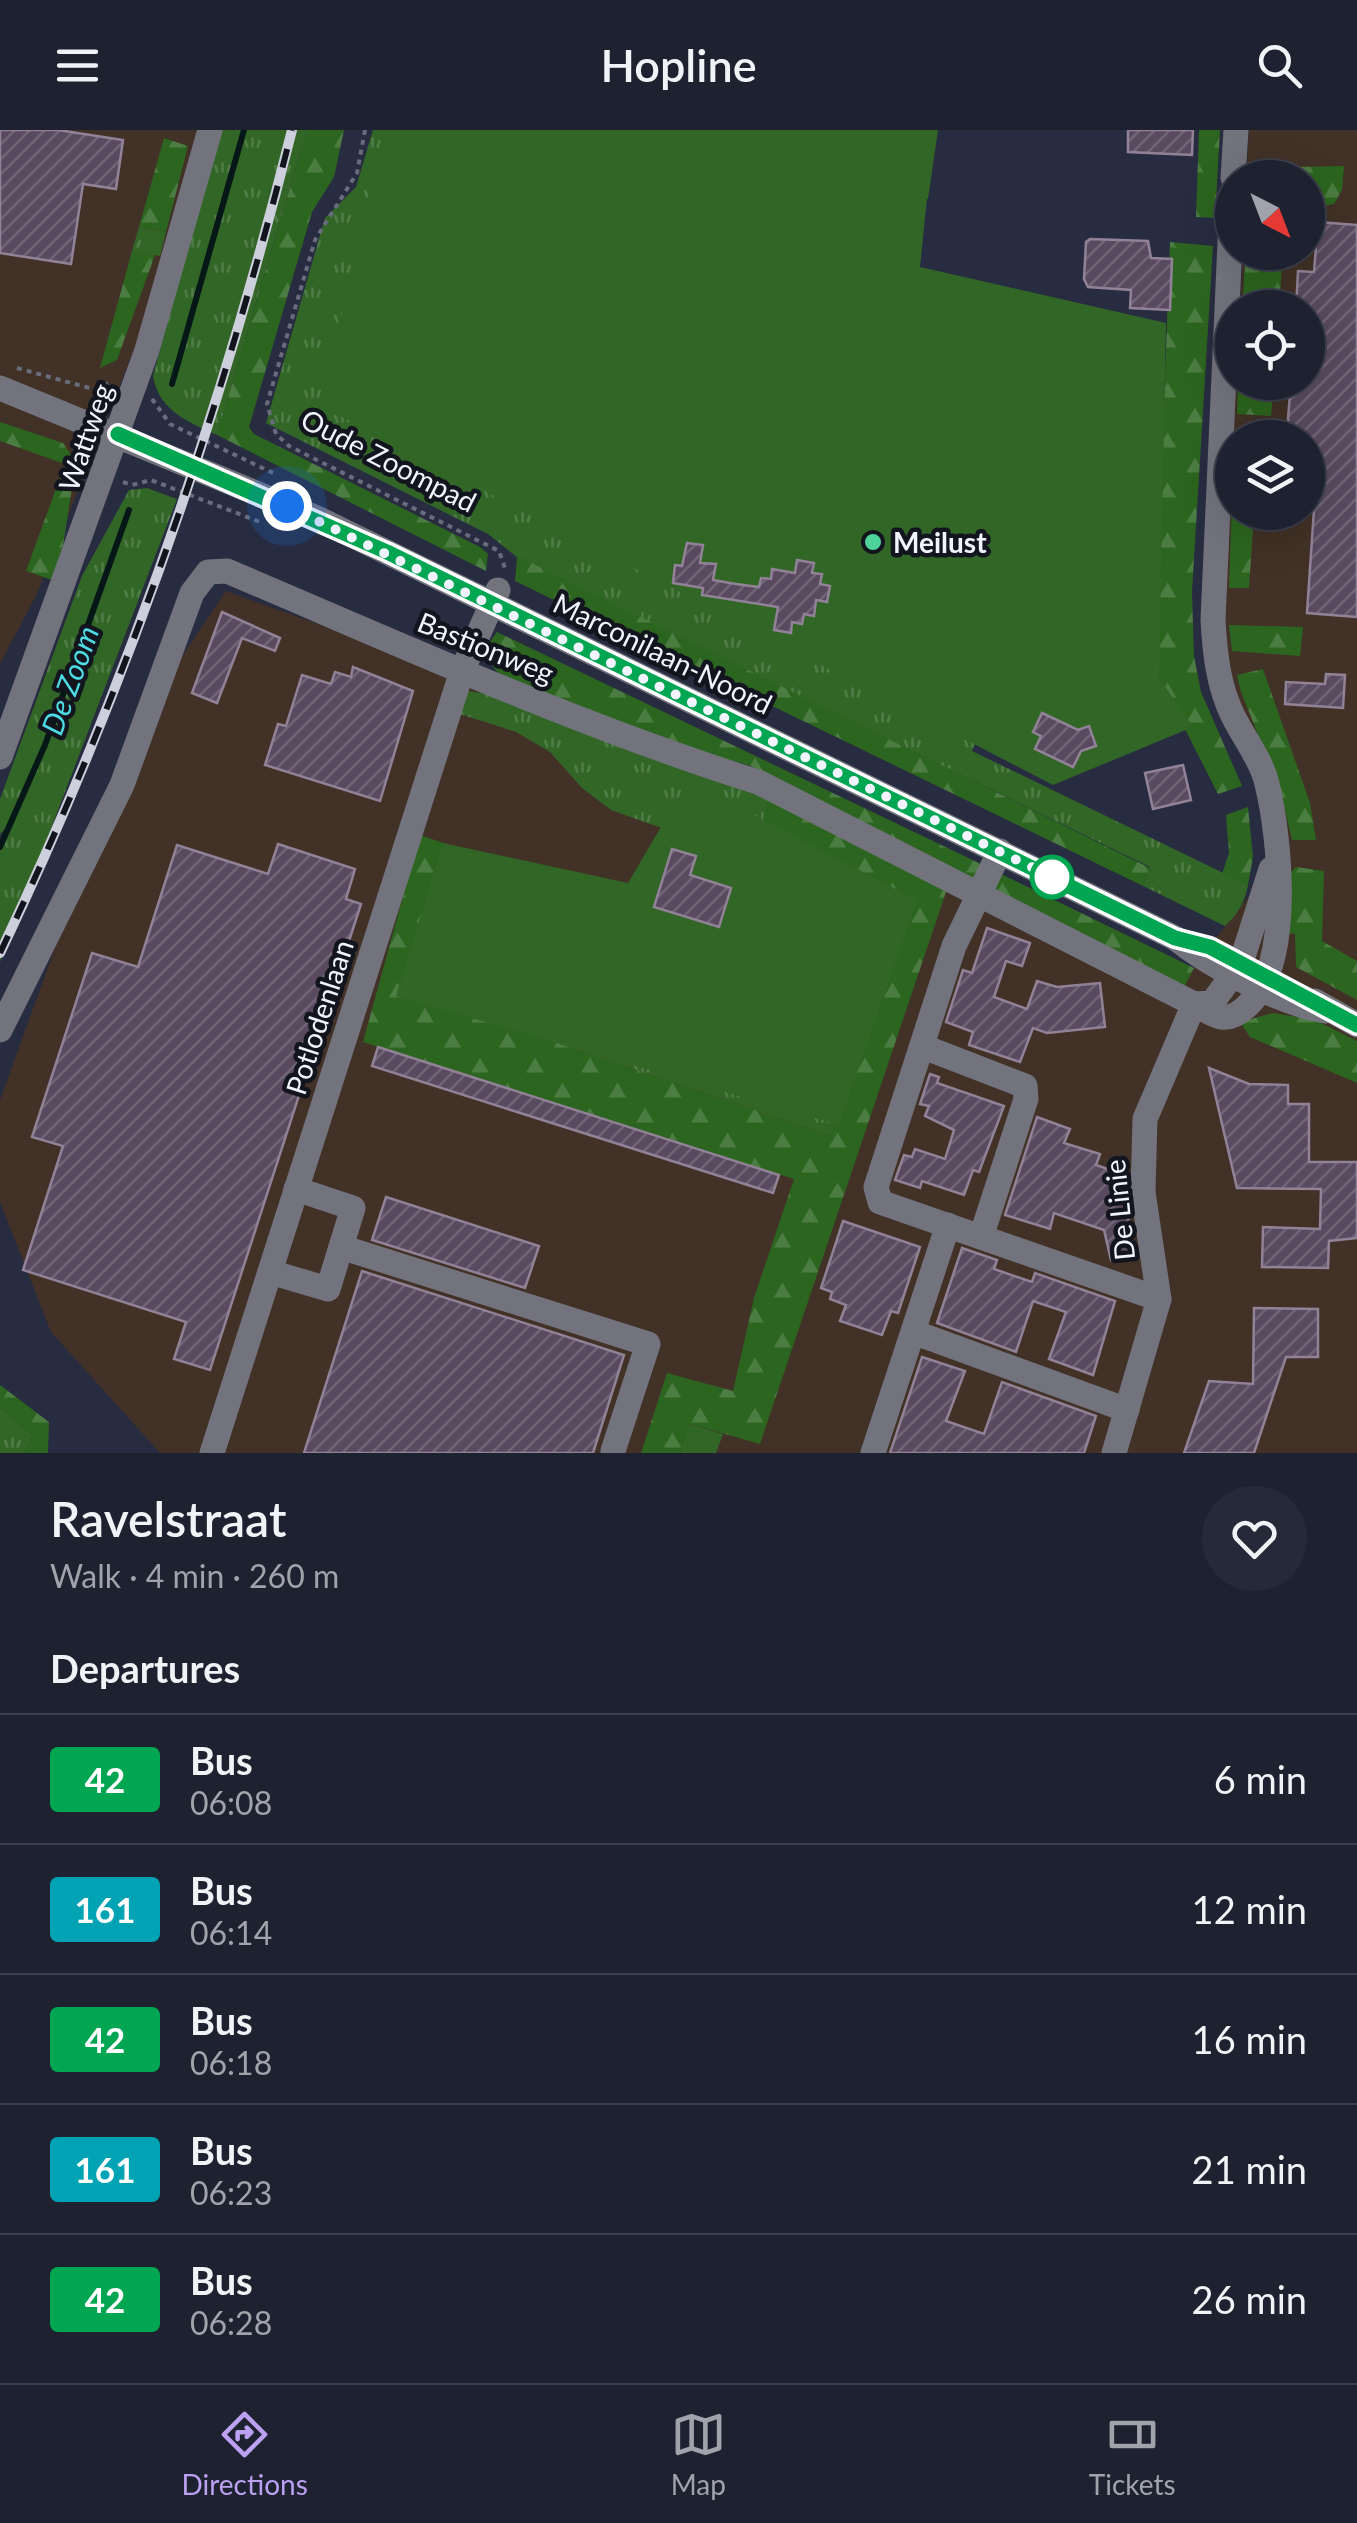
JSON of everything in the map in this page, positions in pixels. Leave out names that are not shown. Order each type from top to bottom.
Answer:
[{"type":"street","points":[[202,130],[209,131]]},
{"type":"street","points":[[1235,160],[1236,130]]},
{"type":"street","name":"Wattweg","points":[[0,757],[134,390],[209,131]]},
{"type":"street","points":[[1229,270],[1212,620],[1216,669],[1231,713],[1266,778],[1275,818],[1279,915],[1264,981]]},
{"type":"street","name":"Marconilaan-Noord","points":[[0,388],[496,595],[1000,852],[1264,981],[1310,996],[1326,1010],[1357,1025]]},
{"type":"street","name":"Bastionweg","points":[[0,1030],[122,785],[192,593],[208,572],[227,570],[462,671],[686,760],[758,782],[1223,1017],[1235,1015],[1264,981]]},
{"type":"street","name":"Potlodenlaan","points":[[212,1453],[462,671],[496,595]]},
{"type":"street","name":"De Linie","points":[[1000,852],[954,946],[876,1187],[880,1202],[982,1234],[1159,1299]]},
{"type":"street","points":[[1194,1004],[1218,998],[1238,968],[1275,860]]},
{"type":"street","name":"De Linie","points":[[1114,1453],[1159,1299],[1140,1155],[1145,1118],[1194,1004]]},
{"type":"street","points":[[924,1047],[1025,1086],[1026,1100],[982,1234]]},
{"type":"street","points":[[270,1272],[328,1289],[352,1208],[296,1189]]},
{"type":"street","points":[[873,1453],[916,1333],[948,1224]]},
{"type":"street","points":[[341,1247],[648,1344],[613,1450]]},
{"type":"street","points":[[916,1333],[1127,1410]]},
{"type":"path","name":"Oude Zoompad","points":[[365,130],[357,173],[315,240],[266,404],[276,434],[290,446],[498,551],[508,566],[496,595]]},
{"type":"path","points":[[0,363],[92,389],[109,380],[134,390]]},
{"type":"path","points":[[62,436],[72,442],[78,465],[105,475]]},
{"type":"shaded area","points":[[0,130],[221,130],[37,594],[0,664]]},
{"type":"shaded area","points":[[1249,130],[1357,130],[1357,1453],[160,1453],[51,1332],[0,1202],[0,1100],[136,724],[226,591],[908,837],[1187,975],[1280,856],[1218,652],[1226,530],[1325,530],[1325,420],[1233,420],[1234,400],[1325,400],[1325,290],[1241,290],[1242,270],[1325,270],[1325,160],[1247,160]]},
{"type":"green space","points":[[220,130],[307,130],[217,435],[168,407],[153,376]]},
{"type":"green space","points":[[307,130],[344,130],[334,177],[312,212],[249,427],[254,434],[480,547],[488,554],[486,571],[217,435]]},
{"type":"green space","name":"Meilust","points":[[373,130],[938,130],[928,199],[908,196],[980,733],[972,751],[1248,885],[1243,902],[1230,921],[1225,926],[1143,886],[1150,867],[582,590],[513,554],[488,534],[266,423],[325,218],[356,187]]},
{"type":"green space","name":"Meilust","points":[[384,130],[934,130],[920,267],[1166,323],[1159,678],[1193,727],[1053,785],[321,406]]},
{"type":"green space","points":[[1199,130],[1220,130],[1218,160],[1215,160],[1215,218],[1196,217]]},
{"type":"green space","points":[[164,138],[188,146],[166,232],[139,227]]},
{"type":"green space","points":[[1325,166],[1344,166],[1342,190],[1334,204],[1325,206]]},
{"type":"green space","points":[[139,227],[166,232],[160,256],[132,251]]},
{"type":"green space","points":[[1170,242],[1213,246],[1192,592],[1194,656],[1201,692],[1242,786],[1218,794],[1159,678],[1157,593]]},
{"type":"green space","points":[[132,251],[155,255],[117,360],[100,368]]},
{"type":"green space","points":[[1245,270],[1282,270],[1280,290],[1243,290]]},
{"type":"green space","points":[[1237,400],[1272,400],[1271,416],[1237,414]]},
{"type":"green space","points":[[0,422],[63,443],[76,462],[63,546],[52,580],[26,571],[65,464],[0,441]]},
{"type":"green space","points":[[147,488],[177,499],[0,962],[0,842],[5,829],[0,834],[0,799],[82,576],[129,490]]},
{"type":"green space","points":[[1231,530],[1253,530],[1249,588],[1229,588]]},
{"type":"green space","points":[[513,554],[1150,868],[1143,886],[515,581],[517,558]]},
{"type":"green space","points":[[1229,625],[1303,627],[1300,656],[1232,651]]},
{"type":"green space","points":[[497,632],[981,864],[973,881],[751,766],[669,743],[513,681],[497,672],[483,652]]},
{"type":"green space","points":[[1263,669],[1310,803],[1316,840],[1292,840],[1280,789],[1241,692],[1237,675]]},
{"type":"green space","points":[[468,691],[494,695],[768,799],[907,896],[831,1136],[409,993],[667,1056],[701,842],[611,810],[582,788],[550,752],[516,732],[460,714]]},
{"type":"green space","points":[[688,781],[917,900],[839,1125],[396,996],[443,843],[628,883]]},
{"type":"green space","points":[[768,799],[947,889],[760,1444],[690,1424],[680,1453],[641,1453],[667,1373],[733,1391],[754,1298],[794,1179],[363,1042],[420,835],[458,848],[409,993],[831,1136],[907,897],[756,848]]},
{"type":"green space","points":[[1248,807],[1253,857],[1248,885],[1222,874],[1229,853],[1226,815]]},
{"type":"green space","points":[[1296,867],[1324,871],[1322,941],[1357,961],[1357,1000],[1296,967],[1295,934],[1288,933],[1291,872]]},
{"type":"green space","points":[[1001,874],[1194,968],[1183,989],[993,892]]},
{"type":"green space","points":[[1273,1013],[1315,1020],[1357,1041],[1357,1083],[1250,1037],[1240,1022]]},
{"type":"green space","points":[[0,1385],[49,1422],[48,1453],[25,1453],[33,1435],[0,1407]]},
{"type":"green space","points":[[0,1407],[33,1435],[25,1453],[0,1453]]},
{"type":"green space","points":[[689,1424],[723,1434],[716,1453],[680,1453]]},
{"type":"building","points":[[0,130],[58,130],[123,140],[116,189],[83,184],[71,264],[0,253]]},
{"type":"building","points":[[1128,130],[1193,130],[1192,155],[1128,152]]},
{"type":"building","points":[[1325,223],[1357,225],[1357,617],[1307,613],[1313,530],[1325,530],[1325,420],[1288,419],[1290,400],[1325,400],[1325,290],[1297,290],[1298,271],[1325,270]]},
{"type":"building","points":[[1148,241],[1151,258],[1172,259],[1170,310],[1130,308],[1131,290],[1088,287],[1084,279],[1086,242]]},
{"type":"building","points":[[687,543],[703,545],[700,563],[716,564],[713,580],[736,584],[759,587],[761,578],[771,579],[772,569],[795,573],[797,560],[814,563],[812,573],[822,574],[820,584],[830,586],[827,602],[816,600],[814,616],[804,614],[802,624],[792,622],[791,633],[774,630],[778,607],[702,595],[703,588],[673,583],[675,565],[682,566]]},
{"type":"building","points":[[222,612],[280,638],[275,651],[242,638],[217,703],[192,693]]},
{"type":"building","points":[[353,667],[413,691],[380,801],[265,765],[278,724],[286,726],[302,675],[331,684],[335,672],[351,677]]},
{"type":"building","points":[[1326,674],[1345,675],[1343,708],[1285,704],[1286,682],[1325,684]]},
{"type":"building","points":[[1042,713],[1078,730],[1089,726],[1096,746],[1081,751],[1073,767],[1035,749],[1041,736],[1033,732]]},
{"type":"building","points":[[1183,765],[1191,800],[1153,809],[1145,773]]},
{"type":"building","points":[[278,844],[355,869],[346,899],[361,904],[210,1370],[174,1359],[186,1322],[23,1270],[63,1146],[32,1137],[92,953],[138,967],[177,845],[268,874]]},
{"type":"building","points":[[672,849],[696,856],[690,875],[731,888],[719,927],[654,907]]},
{"type":"building","points":[[987,928],[1030,943],[1022,966],[1006,961],[994,997],[1027,1009],[1037,981],[1057,987],[1100,983],[1105,1027],[1047,1033],[1033,1028],[1020,1062],[969,1045],[973,1032],[946,1022],[963,970],[972,973]]},
{"type":"building","points":[[378,1047],[779,1175],[773,1193],[372,1066]]},
{"type":"building","points":[[1209,1068],[1249,1084],[1288,1085],[1288,1104],[1309,1104],[1309,1162],[1357,1162],[1357,1238],[1329,1241],[1328,1268],[1262,1267],[1263,1227],[1320,1229],[1321,1189],[1237,1188]]},
{"type":"building","points":[[930,1074],[939,1077],[937,1083],[1004,1106],[979,1172],[973,1170],[964,1195],[922,1181],[920,1188],[895,1180],[904,1155],[912,1157],[915,1149],[945,1159],[954,1130],[925,1116],[929,1106],[920,1104]]},
{"type":"building","points":[[1037,1117],[1070,1129],[1064,1143],[1100,1154],[1096,1165],[1125,1175],[1118,1198],[1124,1200],[1136,1254],[1111,1260],[1104,1230],[1054,1213],[1050,1229],[1005,1215]]},
{"type":"building","points":[[386,1197],[539,1246],[525,1288],[372,1240]]},
{"type":"building","points":[[843,1221],[920,1247],[898,1313],[891,1311],[882,1335],[840,1321],[846,1305],[830,1299],[832,1292],[821,1288]]},
{"type":"building","points":[[962,1248],[997,1260],[994,1269],[1032,1282],[1035,1273],[1115,1301],[1093,1375],[1049,1359],[1066,1312],[1033,1301],[1016,1352],[937,1323]]},
{"type":"building","points":[[362,1271],[624,1355],[593,1453],[304,1453]]},
{"type":"building","points":[[1254,1308],[1318,1309],[1318,1357],[1286,1357],[1254,1453],[1184,1453],[1209,1381],[1253,1384]]},
{"type":"building","points":[[922,1357],[965,1371],[946,1421],[984,1434],[1002,1382],[1096,1416],[1084,1453],[890,1453]]},
{"type":"waterway","name":"De Zoom","points":[[172,384],[244,130]]},
{"type":"waterway","name":"De Zoom","points":[[0,847],[45,745],[129,510]]},
{"type":"railway","points":[[0,953],[89,753],[167,549],[234,341],[292,130]]},
{"type":"bus line","name":"42","points":[[118,434],[317,518],[1175,938],[1210,947],[1310,996],[1326,1010],[1357,1025]]},
{"type":"place","name":"Meilust","points":[[873,542]]},
{"type":"route","points":[[287,506],[493,602],[1052,877]]}]
